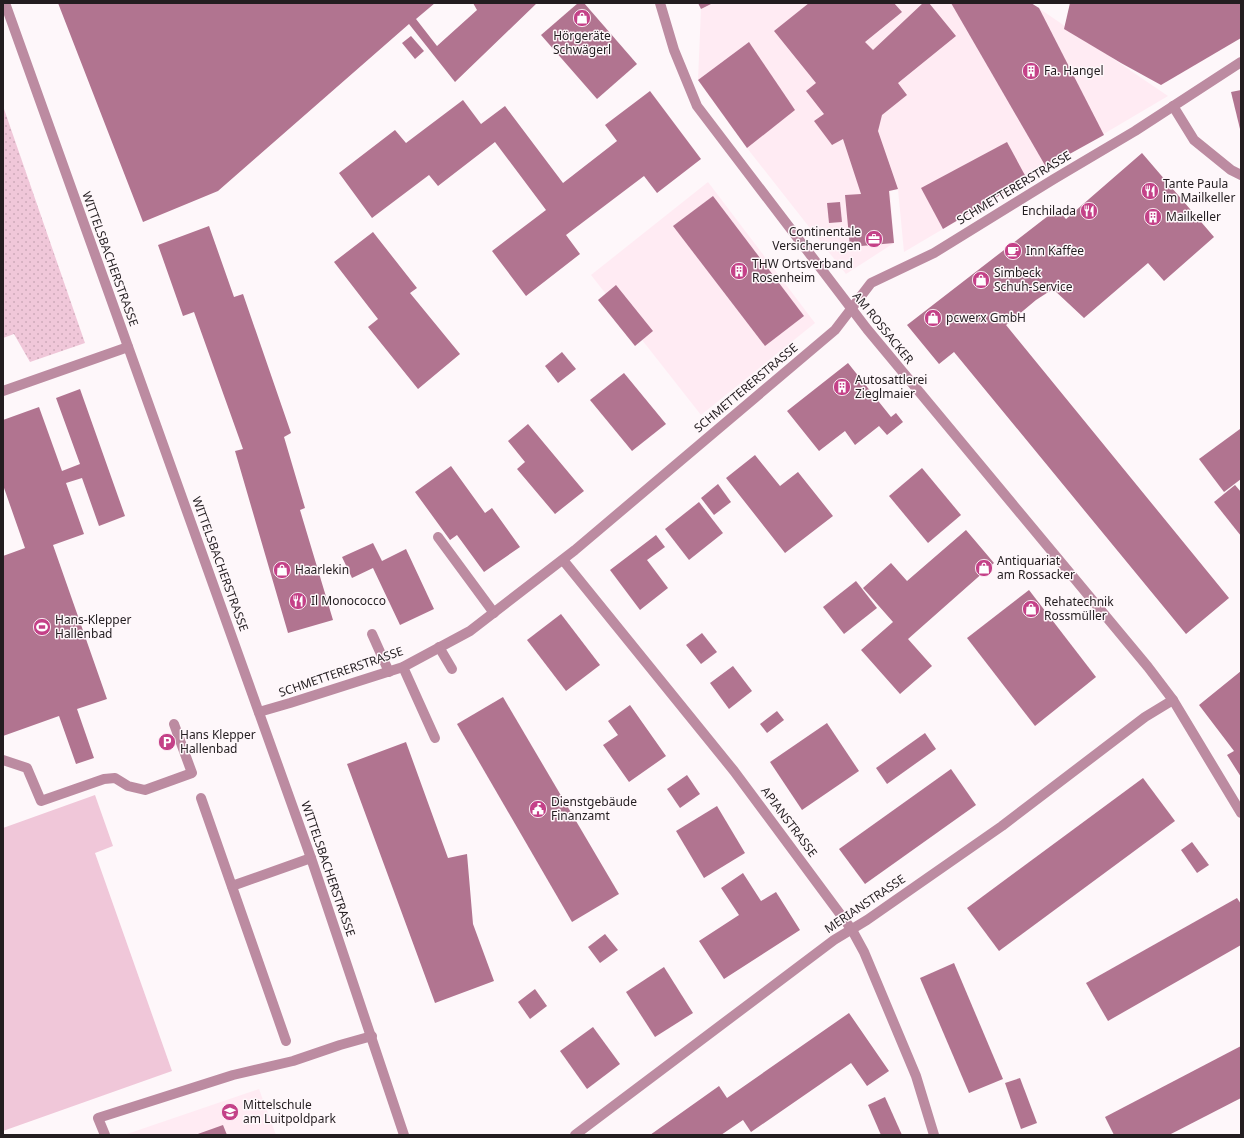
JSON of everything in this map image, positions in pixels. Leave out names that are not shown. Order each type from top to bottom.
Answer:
[{"type":"street","name":"WITTELSBACHERSTRASSE","points":[[5,3],[311,858],[404,1135]]},
{"type":"street","name":"AM ROSSACKER","points":[[660,3],[674,50],[697,106],[867,329],[1174,700],[1241,813]]},
{"type":"street","name":"SCHMETTERERSTRASSE","points":[[259,712],[403,667],[470,631],[563,560],[835,330],[870,283],[934,253],[1045,184],[1135,131],[1241,62]]},
{"type":"street","points":[[1173,106],[1194,140],[1231,170],[1241,175]]},
{"type":"street","points":[[3,391],[128,347]]},
{"type":"street","points":[[438,538],[494,613]]},
{"type":"street","name":"APIANSTRASSE","points":[[563,560],[734,771],[852,930],[864,952],[916,1076],[934,1135]]},
{"type":"street","points":[[372,634],[389,672]]},
{"type":"street","points":[[439,648],[452,669]]},
{"type":"street","points":[[403,667],[435,738]]},
{"type":"street","name":"MERIANSTRASSE","points":[[575,1135],[834,940],[852,930],[1002,826],[1145,717],[1174,700]]},
{"type":"street","points":[[3,760],[27,768],[41,801],[104,780],[115,778],[128,786],[145,790],[192,773],[174,724]]},
{"type":"street","points":[[201,798],[286,1041]]},
{"type":"street","points":[[232,886],[311,858]]},
{"type":"street","points":[[104,1135],[98,1118],[233,1075],[293,1061],[372,1036]]},
{"type":"shaded area","points":[[713,3],[1031,3],[1168,96],[904,252],[898,189],[890,191],[894,243],[846,274],[747,148],[698,80],[701,9]]},
{"type":"shaded area","points":[[3,106],[85,343],[30,362],[14,334],[3,338]]},
{"type":"shaded area","points":[[708,182],[815,323],[701,415],[591,275]]},
{"type":"shaded area","points":[[95,795],[113,846],[95,853],[172,1071],[3,1131],[3,828]]},
{"type":"shaded area","name":"Mittelschule am Luitpoldpark","points":[[259,1089],[276,1135],[124,1135]]},
{"type":"building","points":[[58,3],[435,3],[416,19],[437,46],[477,10],[473,3],[537,3],[455,82],[409,24],[218,191],[143,222]]},
{"type":"building","points":[[578,3],[584,3],[637,64],[597,99],[541,35]]},
{"type":"building","points":[[698,3],[713,3],[701,9]]},
{"type":"building","points":[[809,3],[894,3],[902,12],[865,42],[873,50],[923,3],[929,3],[956,36],[898,83],[907,95],[882,115],[878,131],[898,189],[889,191],[894,243],[850,247],[845,195],[861,194],[843,139],[832,145],[814,121],[824,114],[806,91],[816,83],[774,31]]},
{"type":"building","name":"Fa. Hangel","points":[[951,3],[1031,3],[1039,8],[1104,135],[1046,167]]},
{"type":"building","points":[[1070,3],[1241,3],[1241,38],[1161,85],[1064,29]]},
{"type":"building","points":[[411,36],[424,51],[415,59],[402,43]]},
{"type":"building","points":[[749,42],[795,110],[747,148],[698,80]]},
{"type":"building","points":[[1241,90],[1241,129],[1240,129],[1231,92]]},
{"type":"building","points":[[650,91],[701,159],[657,193],[644,176],[566,235],[580,254],[526,296],[492,251],[546,210],[495,142],[438,186],[429,175],[372,218],[339,173],[395,130],[406,143],[463,100],[481,124],[505,106],[563,183],[617,141],[605,125]]},
{"type":"building","points":[[1007,142],[1027,179],[943,229],[921,188]]},
{"type":"building","points":[[1142,153],[1214,237],[1164,281],[1148,263],[1084,318],[1053,289],[1036,300],[1006,325],[1229,598],[1186,634],[954,352],[939,364],[907,325],[1057,209],[1066,219]]},
{"type":"building","name":"THW Ortsverband Rosenheim","points":[[713,196],[804,316],[765,346],[673,226]]},
{"type":"building","points":[[840,202],[842,222],[829,223],[827,203]]},
{"type":"building","points":[[209,226],[234,297],[243,294],[291,433],[284,437],[305,508],[300,510],[333,620],[288,633],[235,451],[243,449],[194,312],[183,316],[158,245]]},
{"type":"building","points":[[373,232],[417,288],[410,293],[460,354],[418,389],[368,327],[378,319],[334,262]]},
{"type":"building","points":[[616,285],[653,331],[635,346],[598,300]]},
{"type":"building","points":[[562,352],[576,369],[558,383],[545,366]]},
{"type":"building","name":"Autosattlerei Zieglmaier","points":[[848,363],[891,417],[896,413],[903,422],[887,435],[879,426],[855,445],[845,431],[819,451],[787,411]]},
{"type":"building","points":[[624,373],[666,424],[632,451],[590,400]]},
{"type":"building","points":[[80,389],[125,516],[99,526],[82,478],[66,483],[84,534],[53,545],[107,699],[77,709],[94,758],[76,764],[59,716],[3,736],[3,556],[25,548],[3,485],[3,420],[39,407],[62,471],[80,464],[56,398]]},
{"type":"building","points":[[528,424],[584,491],[555,514],[517,469],[525,462],[508,441]]},
{"type":"building","points":[[1240,429],[1241,479],[1224,492],[1199,459]]},
{"type":"building","points":[[755,455],[780,486],[798,472],[833,516],[785,553],[726,478]]},
{"type":"building","points":[[451,466],[485,513],[492,508],[520,547],[484,572],[457,535],[450,540],[415,492]]},
{"type":"building","points":[[922,468],[961,515],[928,543],[889,496]]},
{"type":"building","points":[[718,484],[731,502],[714,515],[701,498]]},
{"type":"building","points":[[1235,485],[1241,492],[1241,536],[1214,502]]},
{"type":"building","points":[[699,502],[723,533],[689,560],[665,529]]},
{"type":"building","points":[[966,530],[994,563],[908,639],[932,666],[900,694],[861,650],[893,622],[863,588],[891,563],[907,581]]},
{"type":"building","points":[[656,535],[665,547],[647,560],[668,588],[640,610],[610,570]]},
{"type":"building","points":[[373,543],[382,561],[406,549],[434,609],[400,625],[373,568],[352,578],[342,557]]},
{"type":"building","points":[[856,581],[877,608],[844,634],[823,607]]},
{"type":"building","points":[[1029,590],[1096,677],[1035,726],[967,638]]},
{"type":"building","points":[[561,614],[600,665],[566,691],[527,640]]},
{"type":"building","points":[[702,633],[717,652],[701,664],[686,645]]},
{"type":"building","points":[[733,666],[752,691],[729,709],[710,683]]},
{"type":"building","points":[[1241,671],[1241,777],[1227,755],[1234,751],[1199,705]]},
{"type":"building","name":"Dienstgebäude Finanzamt","points":[[503,697],[619,894],[572,922],[457,724]]},
{"type":"building","points":[[630,705],[666,756],[629,782],[603,745],[618,735],[608,721]]},
{"type":"building","points":[[777,711],[784,720],[767,733],[760,724]]},
{"type":"building","points":[[827,723],[859,771],[802,810],[770,762]]},
{"type":"building","points":[[925,733],[936,749],[887,784],[876,768]]},
{"type":"building","points":[[406,742],[448,858],[467,854],[473,924],[494,981],[435,1003],[347,764]]},
{"type":"building","points":[[951,769],[976,805],[865,884],[839,849]]},
{"type":"building","points":[[687,775],[700,794],[680,808],[667,789]]},
{"type":"building","points":[[1143,778],[1175,821],[999,951],[967,908]]},
{"type":"building","points":[[717,806],[745,853],[704,878],[676,831]]},
{"type":"building","points":[[1192,842],[1209,865],[1197,873],[1181,850]]},
{"type":"building","points":[[743,873],[761,901],[776,892],[800,930],[724,979],[699,941],[739,915],[721,888]]},
{"type":"building","points":[[1237,898],[1241,904],[1241,945],[1108,1021],[1086,983]]},
{"type":"building","points":[[605,934],[618,950],[600,963],[588,947]]},
{"type":"building","points":[[954,963],[1003,1079],[969,1093],[920,978]]},
{"type":"building","points":[[664,967],[693,1013],[655,1037],[626,992]]},
{"type":"building","points":[[535,989],[547,1006],[530,1019],[518,1002]]},
{"type":"building","points":[[849,1013],[889,1071],[867,1086],[851,1063],[751,1132],[743,1120],[721,1135],[650,1135],[719,1086],[727,1098]]},
{"type":"building","points":[[593,1027],[620,1064],[587,1089],[560,1051]]},
{"type":"building","points":[[1241,1046],[1241,1098],[1169,1135],[1114,1135],[1105,1117]]},
{"type":"building","points":[[1020,1078],[1037,1123],[1021,1129],[1005,1083]]},
{"type":"building","points":[[885,1097],[902,1135],[881,1135],[868,1105]]},
{"type":"building","points":[[223,1125],[227,1135],[195,1135]]},
{"type":"place","name":"Hörgeräte Schwägerl","points":[[582,18]]},
{"type":"place","name":"Fa. Hangel","points":[[1031,71]]},
{"type":"place","name":"Tante Paula im Mailkeller","points":[[1150,191]]},
{"type":"place","name":"Enchilada","points":[[1089,211]]},
{"type":"place","name":"Mailkeller","points":[[1153,217]]},
{"type":"place","name":"Continentale Versicherungen","points":[[874,239]]},
{"type":"place","name":"Inn Kaffee","points":[[1013,251]]},
{"type":"place","name":"THW Ortsverband Rosenheim","points":[[739,271]]},
{"type":"place","name":"Simbeck Schuh-Service","points":[[981,280]]},
{"type":"place","name":"pcwerx GmbH","points":[[933,318]]},
{"type":"place","name":"Autosattlerei Zieglmaier","points":[[842,387]]},
{"type":"place","name":"Antiquariat am Rossacker","points":[[984,568]]},
{"type":"place","name":"Haarlekin","points":[[282,570]]},
{"type":"place","name":"Il Monococco","points":[[298,601]]},
{"type":"place","name":"Rehatechnik Rossmüller","points":[[1031,609]]},
{"type":"place","name":"Hans-Klepper Hallenbad","points":[[42,627]]},
{"type":"place","name":"Hans Klepper Hallenbad","points":[[167,742]]},
{"type":"place","name":"Dienstgebäude Finanzamt","points":[[538,809]]},
{"type":"place","name":"Mittelschule am Luitpoldpark","points":[[230,1112]]}]
